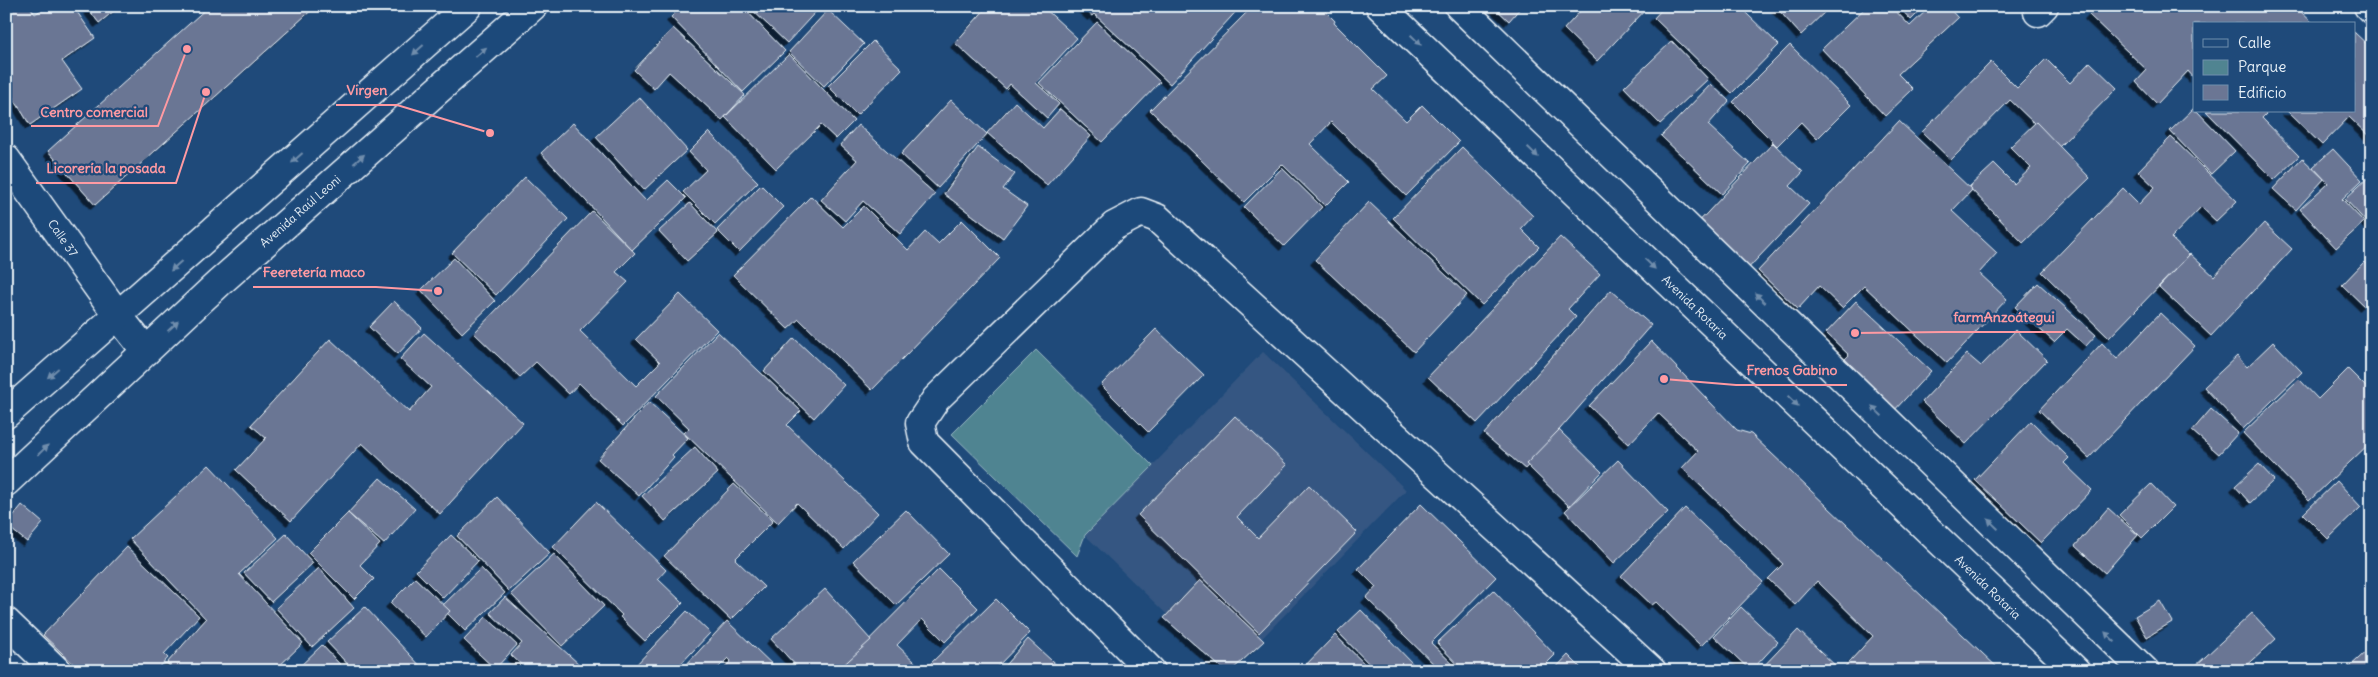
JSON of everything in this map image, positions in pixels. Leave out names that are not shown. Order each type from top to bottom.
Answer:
[{"type":"street","points":[[6,414],[119,317],[468,6]]},
{"type":"street","name":"Avenida Raúl Leoni","points":[[6,482],[218,284],[533,6]]},
{"type":"street","name":"Avenida Rotaria","points":[[1380,6],[2076,671]]},
{"type":"street","points":[[1459,6],[2144,670]]},
{"type":"street","points":[[2368,6],[2372,10]]},
{"type":"street","name":"Calle 37","points":[[6,159],[119,317],[146,351]]},
{"type":"street","points":[[1151,671],[924,442],[920,423],[936,399],[1114,226],[1141,212],[1157,218],[1652,671]]},
{"type":"street","points":[[6,622],[57,671]]},
{"type":"shaded area","points":[[1263,352],[1406,490],[1230,671],[1225,671],[1085,535]]},
{"type":"green space","points":[[1036,350],[1153,466],[1085,535],[1077,556],[952,434]]},
{"type":"building","points":[[6,6],[29,6],[35,14],[47,6],[73,6],[95,38],[62,61],[82,89],[30,125],[6,86]]},
{"type":"building","points":[[86,6],[120,6],[99,23]]},
{"type":"building","points":[[209,6],[316,6],[95,205],[48,151]]},
{"type":"building","points":[[682,6],[742,6],[785,51],[743,92],[671,17]]},
{"type":"building","points":[[748,6],[821,6],[787,43]]},
{"type":"building","points":[[988,6],[1042,6],[1077,38],[1036,83],[1059,104],[1047,118],[1010,84],[1006,89],[955,43]]},
{"type":"building","points":[[1081,6],[1241,6],[1170,84],[1094,14],[1092,16]]},
{"type":"building","points":[[1253,6],[1320,6],[1335,21],[1334,23],[1387,76],[1373,89],[1406,121],[1422,105],[1459,142],[1406,196],[1331,122],[1310,144],[1349,182],[1325,206],[1282,164],[1244,202],[1150,110]]},
{"type":"building","points":[[1493,6],[1522,6],[1509,21]]},
{"type":"building","points":[[1585,6],[1649,6],[1597,61],[1564,29]]},
{"type":"building","points":[[1665,6],[1753,6],[1746,13],[1779,45],[1732,93],[1654,18]]},
{"type":"building","points":[[1775,6],[1831,6],[1801,35]]},
{"type":"building","points":[[1867,6],[1891,6],[1910,26],[1931,6],[1947,6],[1958,18],[1898,74],[1913,89],[1885,116],[1822,49]]},
{"type":"building","points":[[1898,6],[1925,6],[1911,20]]},
{"type":"building","points":[[2097,6],[2304,6],[2300,11],[2312,22],[2193,22],[2193,77],[2188,71],[2157,104],[2136,82],[2147,70],[2089,15]]},
{"type":"building","points":[[828,10],[864,44],[824,86],[789,52]]},
{"type":"building","points":[[1097,22],[1160,82],[1102,142],[1039,83]]},
{"type":"building","points":[[673,28],[745,95],[722,120],[669,72],[654,89],[634,70]]},
{"type":"building","points":[[2356,34],[2372,49],[2372,139],[2349,117],[2322,145],[2288,112],[2356,112]]},
{"type":"building","points":[[873,41],[902,69],[857,115],[828,86]]},
{"type":"building","points":[[1672,41],[1708,79],[1660,124],[1624,87]]},
{"type":"building","points":[[1790,45],[1851,105],[1817,139],[1801,122],[1777,146],[1733,102]]},
{"type":"building","points":[[789,54],[854,121],[836,139],[821,125],[776,169],[725,117]]},
{"type":"building","points":[[2046,59],[2070,83],[2090,62],[2117,88],[2059,147],[2010,100],[1951,160],[1922,132],[1991,62],[2017,88]]},
{"type":"building","points":[[1711,84],[1729,101],[1708,125],[1750,164],[1722,194],[1661,136]]},
{"type":"building","points":[[639,97],[687,150],[644,190],[596,137]]},
{"type":"building","points":[[951,100],[987,134],[938,188],[901,154]]},
{"type":"building","points":[[1015,102],[1043,128],[1060,109],[1091,136],[1047,185],[987,133]]},
{"type":"building","points":[[2193,109],[2193,112],[2198,112],[2235,151],[2211,174],[2170,131]]},
{"type":"building","points":[[2207,112],[2268,112],[2262,118],[2299,156],[2274,180]]},
{"type":"building","points":[[1899,121],[1972,190],[1952,211],[1997,253],[1979,273],[2007,299],[1947,363],[1864,286],[1842,308],[1819,286],[1798,309],[1758,271]]},
{"type":"building","points":[[2036,122],[2090,178],[2023,243],[1969,187],[1994,164],[2014,184],[2031,168],[2010,147]]},
{"type":"building","points":[[573,123],[646,201],[668,180],[686,198],[632,250],[541,153]]},
{"type":"building","points":[[858,125],[935,194],[900,234],[863,201],[845,221],[821,200],[857,160],[840,145]]},
{"type":"building","points":[[709,132],[758,182],[715,224],[683,192],[706,170],[689,152]]},
{"type":"building","points":[[2171,137],[2237,201],[2216,221],[2201,207],[2171,238],[2189,255],[2109,338],[2042,272],[2123,188],[2139,204],[2155,187],[2138,171]]},
{"type":"building","points":[[1773,143],[1803,172],[1790,186],[1809,204],[1741,276],[1692,229]]},
{"type":"building","points":[[978,147],[1015,174],[1003,189],[1027,206],[1003,238],[944,194]]},
{"type":"building","points":[[1462,147],[1533,216],[1521,229],[1539,247],[1482,305],[1393,218]]},
{"type":"building","points":[[2333,149],[2362,180],[2342,199],[2364,222],[2336,248],[2300,209],[2328,183],[2313,167]]},
{"type":"building","points":[[2302,158],[2324,179],[2296,210],[2273,189]]},
{"type":"building","points":[[1282,168],[1322,207],[1284,246],[1244,207]]},
{"type":"building","points":[[2372,175],[2372,228],[2345,199]]},
{"type":"building","points":[[525,177],[568,219],[496,295],[452,253]]},
{"type":"building","points":[[761,185],[783,207],[739,252],[717,230]]},
{"type":"building","points":[[811,196],[843,227],[864,206],[908,250],[925,232],[938,244],[962,220],[1000,258],[872,390],[799,319],[788,329],[733,275]]},
{"type":"building","points":[[1369,202],[1467,295],[1414,352],[1315,260]]},
{"type":"building","points":[[690,203],[718,233],[687,261],[659,231]]},
{"type":"building","points":[[592,211],[635,253],[616,272],[628,282],[580,331],[636,386],[660,362],[636,339],[680,294],[717,330],[623,426],[579,383],[569,394],[536,362],[520,377],[474,333]]},
{"type":"building","points":[[2264,223],[2292,249],[2211,336],[2159,287],[2190,254],[2214,276]]},
{"type":"building","points":[[1560,237],[1600,274],[1568,309],[1576,317],[1477,423],[1428,377]]},
{"type":"building","points":[[454,258],[495,301],[462,333],[421,290]]},
{"type":"building","points":[[2364,262],[2372,270],[2372,298],[2364,306],[2342,285]]},
{"type":"building","points":[[2038,283],[2096,335],[2086,346],[2067,329],[2054,342],[2015,307]]},
{"type":"building","points":[[1611,290],[1651,325],[1525,469],[1484,434]]},
{"type":"building","points":[[394,301],[422,328],[398,354],[369,327]]},
{"type":"building","points":[[1856,301],[1931,371],[1891,414],[1839,365],[1849,355],[1826,333]]},
{"type":"building","points":[[2160,313],[2195,346],[2089,458],[2039,410],[2102,343],[2117,359]]},
{"type":"building","points":[[1156,329],[1204,375],[1148,432],[1101,385]]},
{"type":"building","points":[[2016,330],[2047,360],[1966,444],[1922,402],[1967,354],[1981,366]]},
{"type":"building","points":[[718,332],[801,411],[787,425],[878,513],[844,549],[797,503],[778,523],[684,433],[689,428],[656,396]]},
{"type":"building","points":[[424,333],[523,423],[440,514],[362,443],[291,521],[236,470],[266,438],[251,425],[330,339],[409,412],[431,387],[400,359]]},
{"type":"building","points":[[794,338],[844,385],[814,418],[764,371]]},
{"type":"building","points":[[1651,341],[1737,430],[1751,434],[2001,671],[1841,671],[1873,636],[1817,581],[1795,605],[1768,579],[1783,564],[1682,468],[1698,451],[1658,413],[1629,444],[1589,406]]},
{"type":"building","points":[[2273,342],[2302,372],[2243,429],[2204,387],[2237,356],[2247,367]]},
{"type":"building","points":[[2348,369],[2372,393],[2372,441],[2309,501],[2243,433],[2299,379],[2318,399]]},
{"type":"building","points":[[649,402],[688,438],[672,455],[674,457],[639,496],[598,459]]},
{"type":"building","points":[[2211,409],[2238,433],[2219,454],[2192,431]]},
{"type":"building","points":[[1235,416],[1287,465],[1237,517],[1258,538],[1309,485],[1357,532],[1259,633],[1138,515]]},
{"type":"building","points":[[2031,421],[2069,458],[2064,463],[2092,490],[2041,543],[1975,480]]},
{"type":"building","points":[[1559,430],[1602,472],[1569,506],[1526,464]]},
{"type":"building","points":[[695,447],[718,473],[665,521],[642,496]]},
{"type":"building","points":[[1618,460],[1668,512],[1614,563],[1565,511]]},
{"type":"building","points":[[2259,464],[2274,480],[2250,503],[2235,486]]},
{"type":"building","points":[[209,465],[278,538],[239,574],[303,643],[274,671],[174,671],[167,663],[206,619],[130,539]]},
{"type":"building","points":[[380,478],[415,509],[384,544],[348,513]]},
{"type":"building","points":[[2337,481],[2361,507],[2328,539],[2303,514]]},
{"type":"building","points":[[734,484],[773,521],[735,559],[764,587],[731,620],[664,556]]},
{"type":"building","points":[[2151,484],[2173,507],[2142,538],[2119,515]]},
{"type":"building","points":[[497,497],[550,553],[509,591],[457,536]]},
{"type":"building","points":[[596,502],[666,570],[658,579],[683,603],[645,641],[620,617],[622,615],[553,547]]},
{"type":"building","points":[[1421,504],[1496,577],[1431,643],[1460,671],[1441,671],[1366,598],[1376,587],[1358,569]]},
{"type":"building","points":[[22,505],[43,523],[27,542],[6,525]]},
{"type":"building","points":[[1685,508],[1763,582],[1701,646],[1656,602],[1652,605],[1621,576]]},
{"type":"building","points":[[2108,508],[2138,535],[2105,573],[2075,546]]},
{"type":"building","points":[[906,510],[949,554],[896,605],[853,561]]},
{"type":"building","points":[[348,513],[380,544],[360,565],[374,579],[354,599],[308,553]]},
{"type":"building","points":[[286,534],[313,563],[271,602],[244,573]]},
{"type":"building","points":[[451,535],[478,561],[443,598],[416,571]]},
{"type":"building","points":[[127,547],[199,616],[164,654],[168,658],[156,671],[81,671],[43,635]]},
{"type":"building","points":[[554,554],[604,606],[562,646],[511,594]]},
{"type":"building","points":[[319,568],[354,608],[312,647],[276,608]]},
{"type":"building","points":[[481,568],[505,593],[465,631],[441,607]]},
{"type":"building","points":[[939,569],[978,608],[945,642],[922,619],[897,645],[916,663],[909,671],[838,671]]},
{"type":"building","points":[[415,578],[450,611],[426,637],[390,603]]},
{"type":"building","points":[[1200,580],[1264,641],[1231,671],[1225,671],[1164,618]]},
{"type":"building","points":[[825,589],[871,640],[837,671],[801,671],[771,639]]},
{"type":"building","points":[[1493,590],[1555,655],[1539,671],[1464,671],[1437,643]]},
{"type":"building","points":[[505,597],[580,665],[574,671],[528,671],[511,655],[522,643],[490,613]]},
{"type":"building","points":[[996,599],[1030,633],[993,671],[923,671]]},
{"type":"building","points":[[2160,601],[2172,622],[2147,637],[2135,616]]},
{"type":"building","points":[[365,607],[425,671],[354,671],[327,642]]},
{"type":"building","points":[[1741,607],[1778,642],[1751,671],[1714,636]]},
{"type":"building","points":[[1361,610],[1414,665],[1409,671],[1376,671],[1338,632]]},
{"type":"building","points":[[687,611],[710,633],[674,671],[638,671],[634,667]]},
{"type":"building","points":[[2252,613],[2276,639],[2241,671],[2190,671]]},
{"type":"building","points":[[486,617],[517,645],[495,669],[464,640]]},
{"type":"building","points":[[727,621],[779,671],[722,671],[731,661],[728,658],[715,671],[692,671],[686,665]]},
{"type":"building","points":[[1798,630],[1841,671],[1759,671]]},
{"type":"building","points":[[1335,635],[1372,671],[1300,671]]},
{"type":"building","points":[[1028,639],[1063,671],[1000,671]]},
{"type":"building","points":[[322,645],[346,671],[295,671]]},
{"type":"building","points":[[2372,646],[2372,671],[2345,671]]},
{"type":"building","points":[[1568,655],[1584,671],[1553,671]]},
{"type":"place","name":"Centro comercial","points":[[187,49]]},
{"type":"place","name":"Licorería la posada","points":[[206,92]]},
{"type":"place","name":"Virgen","points":[[490,133]]},
{"type":"place","name":"Feeretería maco","points":[[438,291]]},
{"type":"place","name":"farmAnzoátegui","points":[[1855,333]]},
{"type":"place","name":"Frenos Gabino","points":[[1664,379]]}]
